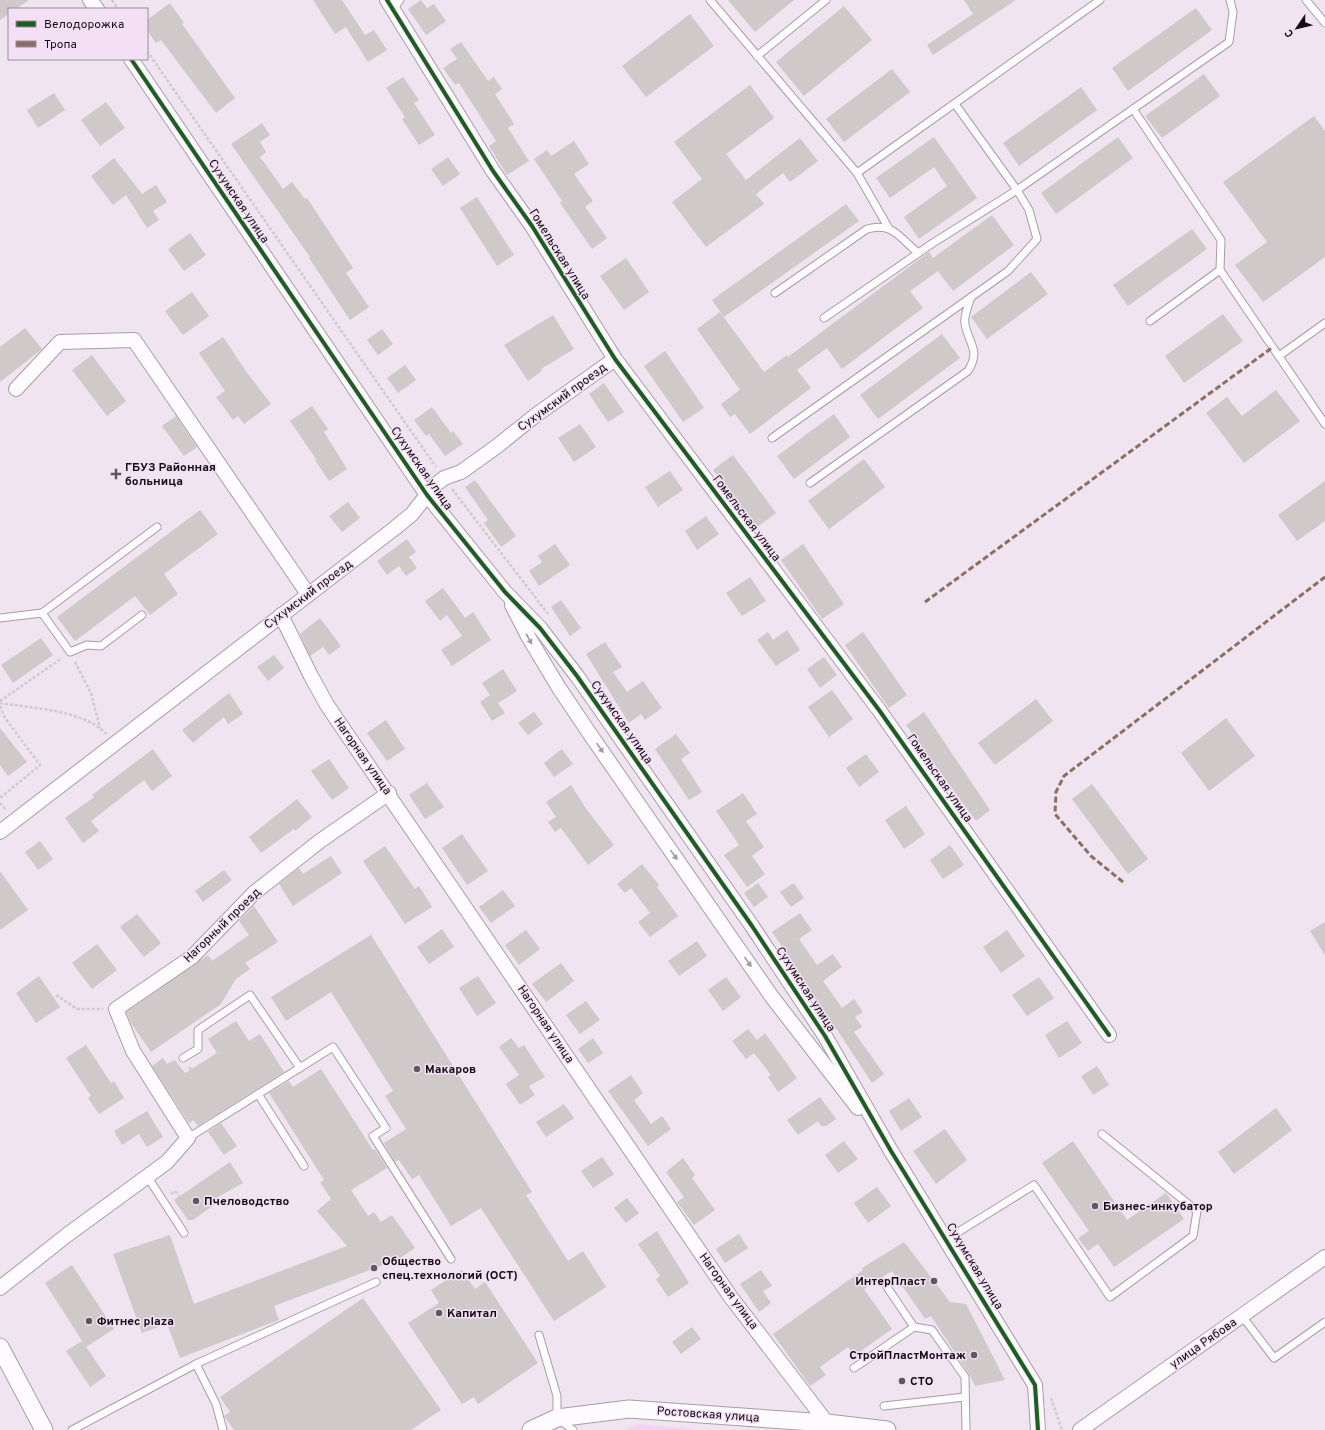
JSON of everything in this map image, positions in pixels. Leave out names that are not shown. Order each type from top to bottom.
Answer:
[{"type":"street","points":[[90,0],[96,8]]},
{"type":"street","name":"Гомельская улица","points":[[393,3],[494,171],[532,226],[615,359],[879,710],[1109,1035]]},
{"type":"street","name":"Сухумская улица","points":[[132,60],[427,495],[505,592],[540,628],[577,676],[752,926],[825,1036],[891,1151],[947,1239],[1035,1385],[1038,1430]]},
{"type":"street","points":[[16,389],[60,342],[134,340],[308,594]]},
{"type":"street","name":"Сухумский проезд","points":[[0,832],[395,528],[412,514],[427,495],[444,478],[461,472],[496,447],[536,415],[615,359]]},
{"type":"street","name":"Сухумская улица","points":[[505,592],[529,638],[559,688],[698,890],[772,997],[891,1151]]},
{"type":"street","name":"Нагорная улица","points":[[281,615],[327,705],[389,793],[730,1296],[827,1423]]},
{"type":"street","name":"Нагорный проезд","points":[[116,1009],[192,957],[254,893],[320,841],[389,793]]},
{"type":"street","points":[[0,1288],[67,1235],[167,1162],[188,1138],[133,1051],[116,1009]]},
{"type":"street","name":"улица Рябова","points":[[1080,1430],[1325,1257]]},
{"type":"street","points":[[0,1347],[44,1430]]},
{"type":"street","name":"Ростовская улица","points":[[531,1430],[557,1418],[629,1409],[827,1423],[887,1430]]},
{"type":"lane","points":[[710,0],[857,173],[888,227],[918,253]]},
{"type":"lane","points":[[757,56],[826,0]]},
{"type":"lane","points":[[857,173],[1100,0]]},
{"type":"lane","points":[[824,318],[918,253],[1017,190],[1229,42],[1233,12],[1230,0]]},
{"type":"lane","points":[[1306,0],[1325,23]]},
{"type":"lane","points":[[772,438],[1008,271],[1037,239],[1029,210],[1017,190],[955,104]]},
{"type":"lane","points":[[1133,109],[1222,240],[1220,270],[1325,424]]},
{"type":"lane","points":[[775,293],[867,229],[878,226],[888,227]]},
{"type":"lane","points":[[1150,321],[1220,270]]},
{"type":"lane","points":[[810,483],[968,371],[974,361],[974,349],[964,322],[971,297]]},
{"type":"lane","points":[[1279,356],[1325,323]]},
{"type":"lane","points":[[0,618],[42,613],[157,527]]},
{"type":"lane","points":[[42,613],[70,652],[87,645],[101,646],[142,615]]},
{"type":"lane","points":[[183,1058],[198,1049],[198,1030],[250,994],[300,1068]]},
{"type":"lane","points":[[188,1138],[333,1047],[386,1128],[374,1136],[451,1259]]},
{"type":"lane","points":[[258,1094],[304,1166]]},
{"type":"lane","points":[[947,1239],[1034,1185],[1110,1297],[1194,1236],[1198,1211],[1102,1134]]},
{"type":"lane","points":[[147,1176],[184,1233]]},
{"type":"lane","points":[[72,1430],[196,1364],[376,1282]]},
{"type":"lane","points":[[887,1287],[914,1327]]},
{"type":"lane","points":[[1242,1316],[1274,1358],[1325,1322]]},
{"type":"lane","points":[[854,1368],[914,1327],[932,1330],[964,1377],[966,1430]]},
{"type":"lane","points":[[539,1335],[557,1396],[557,1418],[573,1430]]},
{"type":"lane","points":[[196,1364],[216,1404],[223,1430]]},
{"type":"lane","points":[[884,1406],[965,1396]]},
{"type":"path","points":[[0,702],[70,652],[91,693],[100,728]]},
{"type":"path","points":[[0,702],[70,714],[100,728],[114,744]]},
{"type":"path","points":[[0,706],[5,718],[40,764],[0,798]]},
{"type":"path","points":[[56,995],[77,1009],[116,1009]]},
{"type":"path","points":[[183,1058],[223,1116]]},
{"type":"shaded area","points":[[639,1424],[698,1430],[625,1430]]},
{"type":"building","points":[[0,0],[29,0],[17,8],[8,8],[8,15],[0,20]]},
{"type":"building","points":[[313,0],[342,0],[365,35],[374,30],[387,50],[368,62],[346,27],[335,34]]},
{"type":"building","points":[[421,0],[427,8],[434,4],[446,21],[426,35],[408,9]]},
{"type":"building","points":[[728,0],[794,0],[755,32]]},
{"type":"building","points":[[964,0],[1016,0],[933,55],[927,45],[973,14]]},
{"type":"building","points":[[170,3],[184,23],[182,24],[235,98],[216,113],[161,40],[156,43],[148,31],[148,19]]},
{"type":"building","points":[[844,6],[872,40],[804,96],[776,62]]},
{"type":"building","points":[[1196,8],[1212,30],[1128,91],[1112,68]]},
{"type":"building","points":[[690,14],[714,46],[646,97],[622,66]]},
{"type":"building","points":[[461,42],[488,81],[494,77],[502,89],[495,94],[514,124],[508,128],[529,161],[507,175],[489,146],[496,141],[459,83],[455,85],[443,68],[457,59],[450,49]]},
{"type":"building","points":[[892,69],[910,92],[844,142],[826,119]]},
{"type":"building","points":[[1204,74],[1220,96],[1162,138],[1145,116]]},
{"type":"building","points":[[403,77],[419,100],[414,103],[435,135],[419,145],[402,119],[405,117],[386,88]]},
{"type":"building","points":[[750,85],[774,118],[726,154],[746,180],[800,138],[818,161],[790,182],[783,173],[756,194],[764,204],[706,247],[672,202],[702,179],[674,142]]},
{"type":"building","points":[[1081,87],[1097,110],[1019,166],[1003,143]]},
{"type":"building","points":[[54,93],[65,110],[38,128],[27,110]]},
{"type":"building","points":[[106,102],[125,128],[100,146],[81,120]]},
{"type":"building","points":[[1314,116],[1325,131],[1325,257],[1263,302],[1235,265],[1267,242],[1223,182]]},
{"type":"building","points":[[262,123],[270,135],[260,142],[266,152],[260,157],[283,189],[292,182],[305,199],[307,198],[353,268],[346,273],[369,307],[350,320],[309,258],[310,257],[231,144]]},
{"type":"building","points":[[934,137],[977,198],[919,239],[904,217],[947,186],[934,167],[890,198],[876,178]]},
{"type":"building","points":[[1118,137],[1133,158],[1056,214],[1041,193]]},
{"type":"building","points":[[574,141],[589,164],[574,174],[593,201],[585,207],[607,238],[592,249],[560,203],[562,201],[534,159],[547,150],[551,156]]},
{"type":"building","points":[[448,157],[460,174],[443,186],[431,169]]},
{"type":"building","points":[[114,158],[142,194],[156,185],[167,202],[153,211],[159,220],[147,228],[126,195],[113,205],[91,176]]},
{"type":"building","points":[[477,197],[514,255],[497,266],[460,208]]},
{"type":"building","points":[[846,204],[859,221],[724,317],[712,300]]},
{"type":"building","points":[[992,215],[1014,245],[953,291],[938,271],[910,291],[923,308],[842,369],[827,348],[797,370],[811,388],[750,434],[735,414],[730,417],[721,404],[740,390],[697,329],[720,312],[764,372],[787,355],[788,357],[929,252],[933,258]]},
{"type":"building","points":[[1192,229],[1207,249],[1128,306],[1113,285]]},
{"type":"building","points":[[190,233],[206,255],[184,271],[168,249]]},
{"type":"building","points":[[626,258],[649,292],[624,310],[600,276]]},
{"type":"building","points":[[1031,272],[1048,294],[987,339],[971,317]]},
{"type":"building","points":[[192,292],[209,316],[183,335],[165,311]]},
{"type":"building","points":[[1223,314],[1243,341],[1184,383],[1165,356]]},
{"type":"building","points":[[553,315],[574,349],[541,369],[542,371],[528,381],[504,345]]},
{"type":"building","points":[[25,328],[42,349],[0,382],[0,347]]},
{"type":"building","points":[[382,329],[393,344],[378,355],[367,340]]},
{"type":"building","points":[[942,334],[960,358],[878,419],[860,395]]},
{"type":"building","points":[[223,337],[248,374],[271,404],[244,424],[238,416],[233,420],[216,397],[225,391],[199,353]]},
{"type":"building","points":[[665,351],[704,408],[683,422],[644,366]]},
{"type":"building","points":[[92,355],[126,401],[107,416],[72,370]]},
{"type":"building","points":[[405,365],[416,380],[398,393],[387,378]]},
{"type":"building","points":[[604,383],[624,412],[608,422],[589,394]]},
{"type":"building","points":[[1276,390],[1300,421],[1244,463],[1206,413],[1227,397],[1242,416]]},
{"type":"building","points":[[312,406],[328,429],[324,432],[347,469],[329,481],[290,421]]},
{"type":"building","points":[[432,407],[451,433],[453,431],[463,444],[445,456],[429,434],[426,436],[414,420]]},
{"type":"building","points":[[834,414],[850,437],[794,479],[777,456]]},
{"type":"building","points":[[176,416],[197,447],[184,456],[162,426]]},
{"type":"building","points":[[580,424],[596,447],[574,462],[558,438]]},
{"type":"building","points":[[733,455],[776,513],[756,528],[713,470]]},
{"type":"building","points":[[864,459],[885,487],[829,529],[808,501]]},
{"type":"building","points":[[670,471],[683,490],[658,507],[645,487]]},
{"type":"building","points":[[475,480],[516,536],[501,547],[484,523],[488,520],[465,487]]},
{"type":"building","points":[[1325,481],[1325,521],[1297,541],[1278,515]]},
{"type":"building","points":[[348,502],[360,518],[342,532],[329,516]]},
{"type":"building","points":[[200,510],[218,534],[164,574],[178,594],[150,615],[135,596],[75,641],[57,617]]},
{"type":"building","points":[[706,516],[719,534],[697,550],[685,531]]},
{"type":"building","points":[[407,539],[416,552],[409,557],[417,568],[406,576],[399,566],[387,575],[377,561]]},
{"type":"building","points":[[555,544],[570,565],[539,586],[529,571],[542,562],[538,556]]},
{"type":"building","points":[[803,544],[844,604],[822,619],[781,560]]},
{"type":"building","points":[[750,577],[766,601],[742,616],[726,593]]},
{"type":"building","points":[[443,588],[465,618],[473,612],[491,640],[452,666],[441,650],[462,636],[447,615],[440,621],[425,601]]},
{"type":"building","points":[[561,600],[581,628],[570,636],[551,607]]},
{"type":"building","points":[[320,618],[341,646],[329,655],[323,647],[310,656],[300,634]]},
{"type":"building","points":[[787,630],[800,650],[776,666],[757,640],[768,632],[773,640]]},
{"type":"building","points":[[863,632],[907,695],[889,708],[845,645]]},
{"type":"building","points":[[41,638],[53,655],[13,683],[1,665]]},
{"type":"building","points":[[605,642],[622,667],[613,672],[627,692],[643,681],[662,708],[645,720],[641,714],[629,723],[586,654]]},
{"type":"building","points":[[274,655],[284,668],[268,681],[257,667]]},
{"type":"building","points":[[824,657],[837,675],[820,688],[807,669]]},
{"type":"building","points":[[503,669],[517,691],[498,703],[505,713],[492,721],[480,702],[490,695],[482,683]]},
{"type":"building","points":[[832,690],[853,719],[829,737],[808,707]]},
{"type":"building","points":[[229,693],[243,714],[228,724],[224,717],[193,743],[182,730]]},
{"type":"building","points":[[1036,699],[1053,721],[995,765],[978,743]]},
{"type":"building","points":[[534,712],[543,724],[528,735],[518,723]]},
{"type":"building","points":[[924,712],[990,810],[976,821],[906,725]]},
{"type":"building","points":[[1226,718],[1255,756],[1209,791],[1181,753]]},
{"type":"building","points":[[386,720],[405,749],[387,761],[367,733]]},
{"type":"building","points":[[0,728],[27,762],[8,776],[0,765]]},
{"type":"building","points":[[676,734],[690,753],[681,759],[702,792],[689,800],[655,749]]},
{"type":"building","points":[[153,749],[172,776],[152,791],[144,780],[91,821],[99,831],[83,843],[65,818],[94,797],[92,795]]},
{"type":"building","points":[[562,749],[573,764],[554,777],[544,763]]},
{"type":"building","points":[[866,754],[879,772],[859,787],[846,768]]},
{"type":"building","points":[[329,759],[349,788],[332,800],[311,771]]},
{"type":"building","points":[[427,783],[444,807],[425,819],[409,795]]},
{"type":"building","points":[[1092,784],[1148,859],[1128,874],[1072,799]]},
{"type":"building","points":[[571,785],[587,810],[614,845],[588,865],[561,828],[555,832],[548,822],[556,817],[546,802]]},
{"type":"building","points":[[743,793],[757,814],[746,821],[764,847],[752,856],[765,874],[747,887],[724,855],[739,845],[716,811]]},
{"type":"building","points":[[297,799],[312,817],[295,831],[294,829],[261,853],[249,837]]},
{"type":"building","points":[[906,806],[925,834],[904,849],[885,820]]},
{"type":"building","points":[[462,834],[488,871],[467,885],[442,848]]},
{"type":"building","points":[[40,841],[53,859],[38,870],[25,852]]},
{"type":"building","points":[[950,845],[964,865],[943,879],[930,860]]},
{"type":"building","points":[[385,846],[415,889],[419,886],[432,907],[405,924],[363,861]]},
{"type":"building","points":[[331,856],[342,873],[293,906],[279,884],[299,868],[303,874]]},
{"type":"building","points":[[642,864],[659,885],[657,887],[678,916],[650,937],[638,922],[650,913],[631,888],[625,893],[617,884]]},
{"type":"building","points":[[224,870],[232,880],[203,902],[195,891]]},
{"type":"building","points":[[0,871],[28,910],[0,930]]},
{"type":"building","points":[[758,883],[768,897],[754,907],[744,893]]},
{"type":"building","points":[[794,883],[804,898],[791,907],[780,892]]},
{"type":"building","points":[[503,890],[515,906],[491,923],[479,907]]},
{"type":"building","points":[[254,906],[278,942],[245,963],[250,969],[236,979],[221,1004],[151,1052],[131,1023],[126,1012],[208,955],[212,961],[249,935],[239,921]]},
{"type":"building","points":[[800,913],[812,930],[799,939],[817,965],[833,954],[842,967],[823,981],[842,1008],[854,999],[863,1012],[855,1017],[862,1027],[854,1032],[884,1074],[872,1083],[836,1028],[833,1031],[817,1009],[821,1007],[793,966],[795,965],[772,932]]},
{"type":"building","points":[[137,914],[161,943],[144,957],[120,927]]},
{"type":"building","points":[[1325,922],[1325,955],[1310,931]]},
{"type":"building","points":[[442,929],[454,947],[429,964],[417,947]]},
{"type":"building","points":[[526,930],[540,949],[519,965],[505,945]]},
{"type":"building","points":[[1007,930],[1025,956],[1001,973],[983,947]]},
{"type":"building","name":"Макаров","points":[[371,935],[532,1192],[526,1195],[568,1261],[583,1251],[606,1287],[554,1321],[481,1208],[451,1226],[419,1175],[412,1179],[399,1160],[395,1162],[384,1143],[406,1129],[385,1096],[393,1091],[331,992],[286,1021],[271,997]]},
{"type":"building","points":[[697,941],[707,956],[679,976],[668,961]]},
{"type":"building","points":[[97,944],[117,970],[92,989],[72,963]]},
{"type":"building","points":[[561,963],[574,981],[546,1002],[532,984]]},
{"type":"building","points":[[39,976],[60,1007],[36,1023],[16,993]]},
{"type":"building","points":[[478,976],[496,1003],[477,1016],[459,988]]},
{"type":"building","points":[[726,977],[741,997],[723,1011],[708,990]]},
{"type":"building","points":[[1039,977],[1054,998],[1027,1016],[1012,995]]},
{"type":"building","points":[[586,1001],[600,1020],[580,1034],[566,1015]]},
{"type":"building","points":[[236,1021],[249,1041],[260,1034],[284,1072],[198,1126],[193,1120],[189,1123],[152,1066],[163,1058],[167,1064],[175,1060],[185,1073],[217,1053],[208,1039]]},
{"type":"building","points":[[1067,1021],[1082,1043],[1059,1058],[1045,1035]]},
{"type":"building","points":[[748,1029],[757,1040],[765,1033],[797,1078],[778,1092],[768,1077],[771,1075],[754,1053],[746,1059],[732,1041]]},
{"type":"building","points":[[511,1038],[519,1048],[524,1045],[545,1077],[529,1086],[535,1095],[520,1105],[506,1084],[519,1075],[499,1047]]},
{"type":"building","points":[[593,1038],[603,1053],[588,1063],[578,1049]]},
{"type":"building","points":[[86,1045],[111,1083],[114,1081],[124,1098],[99,1114],[88,1098],[91,1096],[66,1058]]},
{"type":"building","points":[[1097,1066],[1109,1085],[1093,1095],[1081,1076]]},
{"type":"building","points":[[321,1069],[373,1150],[375,1149],[387,1168],[351,1190],[368,1216],[374,1212],[381,1222],[392,1215],[415,1248],[399,1259],[274,1306],[279,1320],[180,1358],[167,1324],[142,1333],[113,1254],[170,1235],[194,1304],[347,1246],[317,1211],[331,1199],[320,1182],[324,1180],[269,1093],[289,1081],[293,1087]]},
{"type":"building","points":[[631,1075],[643,1093],[634,1100],[651,1124],[662,1116],[671,1129],[648,1146],[608,1091]]},
{"type":"building","points":[[820,1097],[836,1119],[826,1126],[821,1126],[818,1121],[798,1135],[787,1120]]},
{"type":"building","points":[[909,1098],[922,1117],[901,1131],[889,1111]]},
{"type":"building","points":[[564,1104],[574,1118],[546,1137],[536,1122]]},
{"type":"building","points":[[1276,1108],[1292,1130],[1234,1174],[1218,1152]]},
{"type":"building","points":[[147,1111],[163,1137],[147,1147],[139,1134],[122,1145],[114,1131]]},
{"type":"building","points":[[221,1123],[237,1146],[224,1155],[208,1132]]},
{"type":"building","points":[[945,1129],[967,1160],[936,1184],[913,1151]]},
{"type":"building","points":[[844,1141],[858,1159],[838,1173],[825,1155]]},
{"type":"building","name":"Бизнес-инкубатор","points":[[1073,1141],[1127,1220],[1166,1193],[1184,1219],[1114,1267],[1098,1244],[1088,1251],[1078,1238],[1089,1231],[1042,1163]]},
{"type":"building","points":[[602,1157],[614,1174],[593,1188],[581,1171]]},
{"type":"building","points":[[683,1158],[695,1175],[692,1178],[715,1210],[694,1225],[677,1202],[684,1197],[666,1172]]},
{"type":"building","points":[[230,1162],[243,1183],[216,1198],[218,1202],[193,1220],[188,1220],[174,1200]]},
{"type":"building","points":[[877,1187],[891,1206],[868,1223],[854,1203]]},
{"type":"building","points":[[627,1198],[639,1213],[626,1223],[614,1208]]},
{"type":"building","points":[[657,1231],[689,1283],[668,1297],[656,1279],[660,1276],[638,1244]]},
{"type":"building","points":[[739,1234],[748,1248],[725,1263],[716,1249]]},
{"type":"building","points":[[904,1242],[950,1302],[966,1304],[1005,1380],[975,1386],[969,1374],[931,1316],[925,1319],[892,1271],[864,1289],[892,1329],[854,1356],[848,1347],[820,1367],[826,1375],[810,1386],[773,1334],[863,1270],[862,1268]]},
{"type":"building","name":"Фитнес plaza","points":[[72,1265],[114,1329],[86,1347],[45,1283]]},
{"type":"building","points":[[462,1270],[475,1289],[485,1282],[538,1363],[478,1404],[474,1397],[462,1404],[408,1323],[439,1303],[431,1290]]},
{"type":"building","points":[[761,1270],[772,1286],[763,1291],[771,1303],[759,1312],[740,1284]]},
{"type":"building","points":[[363,1298],[441,1410],[411,1430],[234,1430],[224,1416],[230,1412],[220,1397]]},
{"type":"building","points":[[692,1327],[701,1339],[681,1354],[672,1342]]},
{"type":"building","points":[[82,1341],[106,1376],[90,1387],[66,1351]]},
{"type":"marked path","points":[[925,602],[1273,347]]},
{"type":"marked path","points":[[1123,882],[1091,856],[1055,814],[1056,792],[1064,776],[1325,577]]},
{"type":"cycle path","points":[[387,0],[493,171],[532,226],[615,359],[879,710],[1109,1035]]},
{"type":"cycle path","points":[[132,60],[427,495],[505,592],[540,628],[577,676],[752,926],[825,1036],[891,1151],[1035,1385],[1038,1430]]},
{"type":"place","name":"ГБУЗ Районная больница","points":[[116,474]]},
{"type":"place","name":"Макаров","points":[[417,1069]]},
{"type":"place","name":"Пчеловодство","points":[[196,1201]]},
{"type":"place","name":"Бизнес-инкубатор","points":[[1095,1206]]},
{"type":"place","name":"Общество спец.технологий (ОСТ)","points":[[374,1268]]},
{"type":"place","name":"ИнтерПласт","points":[[934,1281]]},
{"type":"place","name":"Капитал","points":[[439,1313]]},
{"type":"place","name":"Фитнес plaza","points":[[89,1321]]},
{"type":"place","name":"СтройПластМонтаж","points":[[974,1355]]},
{"type":"place","name":"СТО","points":[[902,1381]]}]
